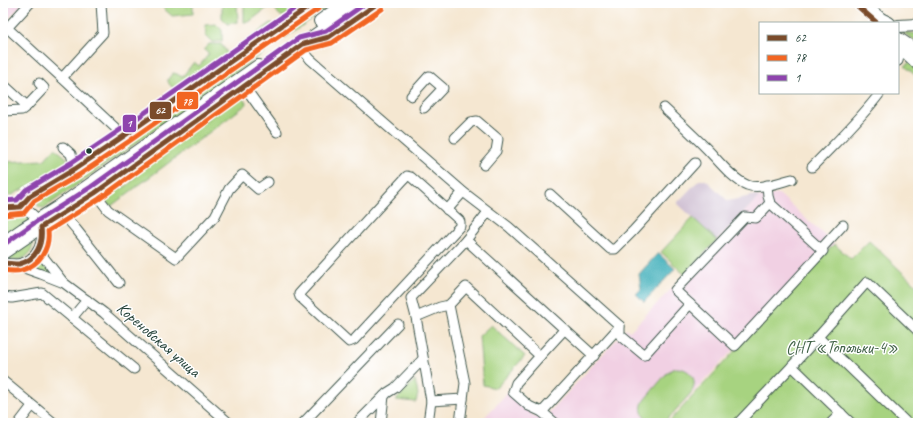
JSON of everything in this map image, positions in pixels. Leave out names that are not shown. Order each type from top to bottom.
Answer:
[{"type":"main road","points":[[3,253],[58,207],[345,3]]},
{"type":"main road","points":[[3,243],[39,223],[63,214],[95,193],[360,3]]},
{"type":"main road","points":[[854,3],[873,20]]},
{"type":"main road","points":[[862,3],[887,22]]},
{"type":"main road","points":[[899,26],[918,25]]},
{"type":"main road","points":[[899,44],[918,49]]},
{"type":"main road","points":[[899,44],[918,64]]},
{"type":"street","points":[[30,3],[5,26],[124,136]]},
{"type":"street","points":[[62,78],[103,33],[101,3]]},
{"type":"street","points":[[295,3],[303,10]]},
{"type":"street","points":[[20,207],[30,196],[75,169],[124,136],[314,3]]},
{"type":"street","points":[[378,3],[328,37],[301,45],[316,64],[461,191],[509,227],[620,326],[620,335],[644,355],[690,304]]},
{"type":"street","points":[[411,96],[429,76],[443,88],[424,108]]},
{"type":"street","points":[[3,112],[22,110],[27,106],[44,88],[39,83]]},
{"type":"street","points":[[3,84],[27,106]]},
{"type":"street","points":[[244,86],[277,132]]},
{"type":"street","points":[[812,167],[870,106],[879,94]]},
{"type":"street","points":[[664,108],[720,163],[747,185],[767,185],[792,179]]},
{"type":"street","points":[[455,138],[471,122],[478,121],[498,139],[496,152],[484,165]]},
{"type":"street","points":[[63,147],[71,154],[75,169]]},
{"type":"street","points":[[550,194],[610,249],[615,249],[695,163]]},
{"type":"street","points":[[95,193],[108,210],[176,258],[215,216],[229,189],[242,175],[258,189],[268,182]]},
{"type":"street","points":[[407,176],[411,177],[445,208],[460,222],[459,228],[353,342],[347,341],[299,296],[304,288],[407,176]]},
{"type":"street","points":[[767,185],[770,203],[821,250]]},
{"type":"street","points":[[445,208],[461,191]]},
{"type":"street","points":[[770,203],[756,218],[745,217],[675,290],[735,346],[823,251],[821,250],[843,226]]},
{"type":"street","points":[[3,208],[20,207],[30,212],[39,223],[42,238],[38,250],[31,258],[23,263],[13,264],[3,269]]},
{"type":"street","points":[[428,423],[431,401],[416,317],[411,298],[466,240],[488,212]]},
{"type":"street","points":[[63,214],[119,283]]},
{"type":"street","points":[[466,240],[594,356]]},
{"type":"street","name":"Кореновская улица","points":[[38,250],[64,284]]},
{"type":"street","name":"Кореновская улица","points":[[3,263],[13,264],[64,284],[87,300],[143,346],[229,423]]},
{"type":"street","points":[[738,423],[792,366],[867,282],[918,331]]},
{"type":"street","points":[[416,317],[449,305],[466,287],[540,356]]},
{"type":"street","points":[[3,297],[12,298],[42,293],[134,370]]},
{"type":"street","points":[[72,318],[87,300]]},
{"type":"street","points":[[449,305],[465,382],[460,423]]},
{"type":"street","points":[[303,423],[398,324]]},
{"type":"street","points":[[542,412],[620,326]]},
{"type":"street","points":[[555,423],[542,412],[529,406],[513,392],[516,383],[564,330]]},
{"type":"street","points":[[818,337],[907,423]]},
{"type":"street","points":[[357,423],[387,392],[395,388],[423,359]]},
{"type":"street","points":[[792,366],[852,423]]},
{"type":"street","points":[[3,381],[54,423]]},
{"type":"street","points":[[381,423],[384,396]]},
{"type":"street","points":[[431,401],[463,399]]},
{"type":"street","points":[[19,423],[32,406]]},
{"type":"street","points":[[831,423],[841,413]]},
{"type":"shaded area","points":[[3,3],[23,3],[3,24]]},
{"type":"shaded area","points":[[699,180],[706,180],[728,201],[756,195],[759,197],[717,240],[677,203]]},
{"type":"shaded area","points":[[779,194],[834,244],[664,423],[483,423],[484,418],[508,392],[534,416],[547,415],[626,329],[630,331],[759,197]]},
{"type":"green space","points":[[193,3],[193,14],[172,16],[163,8],[163,4]]},
{"type":"green space","points":[[222,3],[237,3],[238,22],[228,24],[222,18]]},
{"type":"green space","points":[[244,3],[274,3],[249,22],[244,22]]},
{"type":"green space","points":[[278,3],[290,3],[292,12],[283,17],[274,7]]},
{"type":"green space","points":[[322,3],[334,3],[50,204],[44,208],[39,207],[36,201],[49,188],[80,173]]},
{"type":"green space","points":[[271,23],[274,24],[273,26],[239,50],[237,49],[238,47]]},
{"type":"green space","points":[[216,24],[222,30],[222,41],[212,42],[206,36],[205,25]]},
{"type":"green space","points":[[902,32],[918,34],[918,42]]},
{"type":"green space","points":[[209,44],[221,44],[228,54],[179,89],[175,89],[171,86],[168,79],[173,73],[182,77],[194,62],[199,66],[209,54],[204,50]]},
{"type":"green space","points":[[910,62],[918,69],[918,78],[905,66]]},
{"type":"green space","points":[[237,97],[244,99],[247,104],[111,206],[102,198],[106,191],[127,186],[133,180],[139,169]]},
{"type":"green space","points":[[55,148],[68,159],[68,165],[12,195],[3,197],[3,162],[44,160]]},
{"type":"green space","points":[[18,210],[34,218],[3,239],[3,213],[6,211]]},
{"type":"green space","points":[[693,218],[717,240],[685,275],[661,252]]},
{"type":"green space","points":[[33,237],[33,246],[30,253],[24,258],[12,260],[3,257]]},
{"type":"green space","name":"СНТ «Топольки-4»","points":[[869,241],[918,287],[918,423],[668,423],[834,244],[851,259]]},
{"type":"green space","points":[[39,254],[58,278],[24,267]]},
{"type":"green space","points":[[491,325],[525,356],[496,388],[483,385],[479,336]]},
{"type":"green space","points":[[676,368],[686,370],[692,376],[694,384],[691,393],[666,421],[655,422],[646,418],[642,409],[642,404],[645,399],[667,373]]},
{"type":"green space","points":[[415,380],[418,394],[416,402],[396,400]]},
{"type":"water","points":[[658,253],[675,269],[644,302],[636,294],[641,289],[639,274]]},
{"type":"transit line","name":"1","points":[[3,201],[17,200],[26,190],[71,163],[120,130],[302,3]]},
{"type":"transit line","name":"62","points":[[3,208],[20,207],[30,196],[75,169],[124,136],[314,3]]},
{"type":"transit line","name":"1","points":[[3,245],[37,221],[91,187],[299,38],[326,31],[366,3]]},
{"type":"transit line","name":"62","points":[[3,263],[19,264],[30,259],[38,250],[40,245],[41,227],[95,193],[303,44],[329,37],[378,3]]},
{"type":"transit line","name":"62","points":[[854,3],[876,22]]},
{"type":"transit line","name":"78","points":[[3,215],[24,213],[34,201],[79,175],[128,142],[318,9]]},
{"type":"transit line","name":"78","points":[[3,270],[20,271],[34,264],[39,260],[45,249],[48,231],[99,199],[306,50],[332,43],[382,9]]}]
